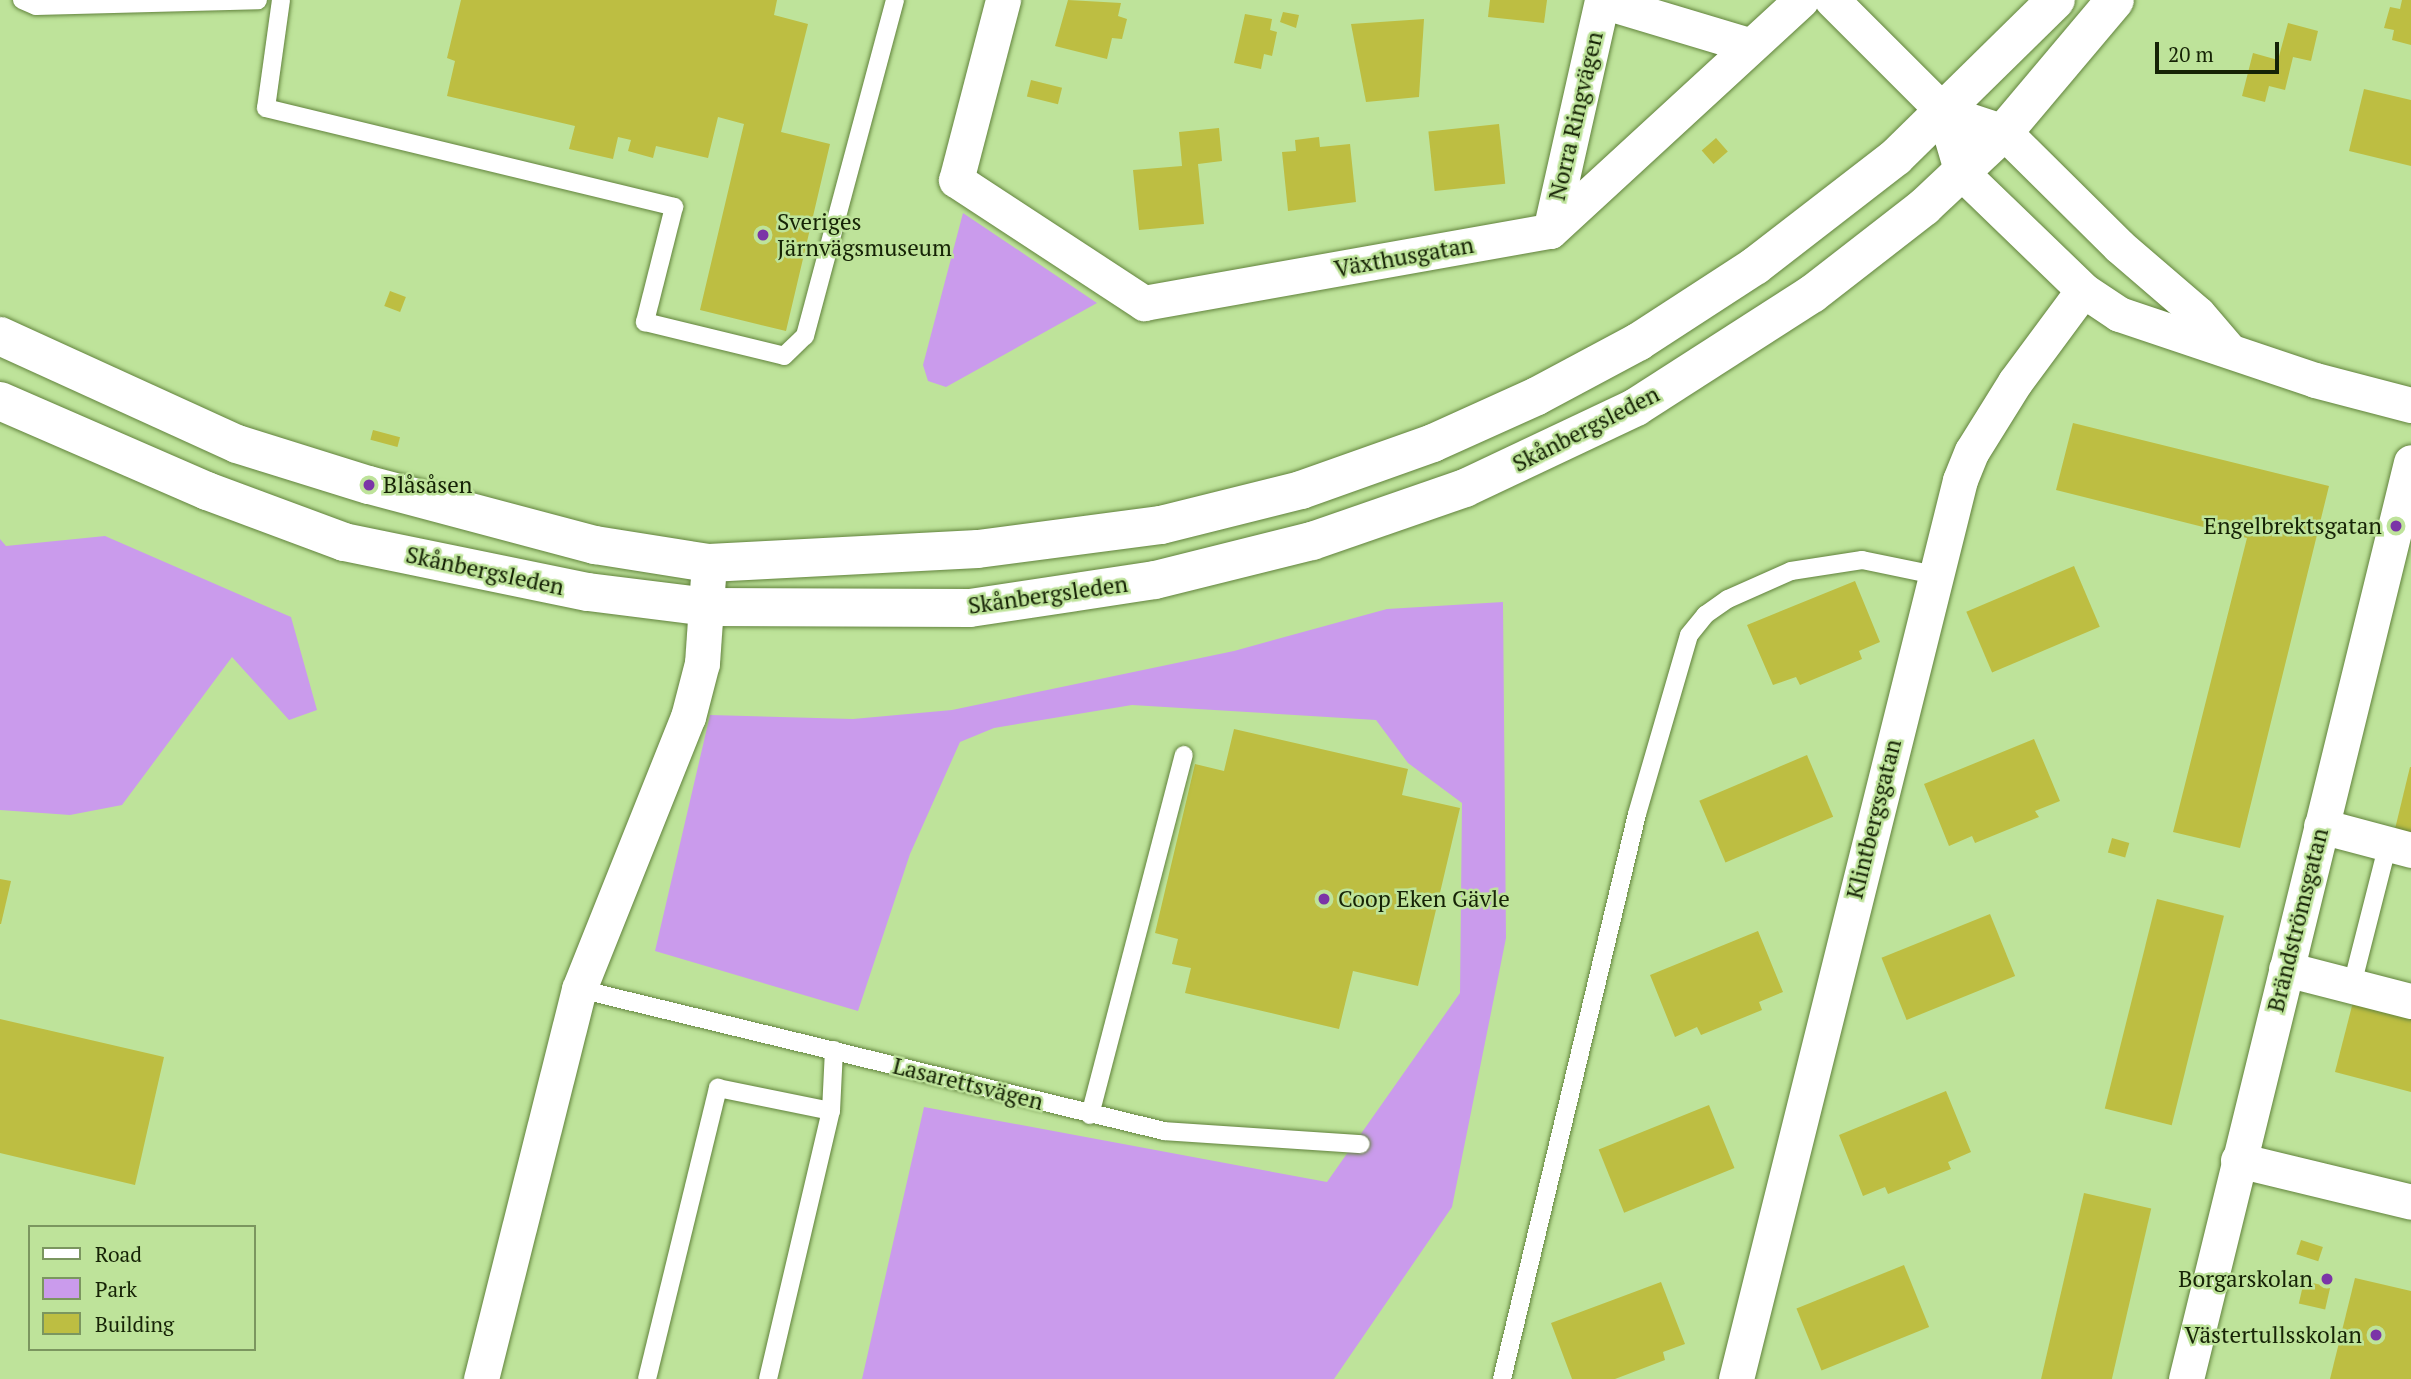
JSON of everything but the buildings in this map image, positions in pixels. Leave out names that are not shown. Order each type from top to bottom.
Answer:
[{"type":"street","name":"Växthusgatan","points":[[1003,0],[956,180],[1144,303],[1550,231]]},
{"type":"street","points":[[1602,0],[1749,45]]},
{"type":"street","name":"Norra Ringvägen","points":[[1550,231],[1602,0]]},
{"type":"street","points":[[1550,231],[1749,45],[1801,0]]},
{"type":"street","points":[[1832,0],[1944,112],[2004,132],[2119,246],[2198,314],[2228,349]]},
{"type":"street","points":[[0,336],[237,444],[595,545],[709,563],[978,549],[1161,525],[1301,490],[1433,443],[1537,396],[1692,308],[1830,211],[1944,112],[2056,0]]},
{"type":"street","name":"Skånbergsleden","points":[[0,401],[207,491],[344,542],[588,592],[709,607],[970,608],[1155,580],[1312,541],[1465,488],[1636,407],[1812,295],[1962,173],[2004,132],[2115,0]]},
{"type":"street","points":[[1944,112],[1962,173],[2083,290],[2119,314],[2165,333],[2228,349],[2315,380],[2411,405]]},
{"type":"street","name":"Klintbergsgatan","points":[[1736,1379],[1935,575],[1972,451],[2015,382],[2083,290]]},
{"type":"street","name":"Brändströmsgatan","points":[[2186,1379],[2321,826],[2397,583],[2411,462]]},
{"type":"street","points":[[481,1379],[579,989],[688,717],[709,607],[709,563]]},
{"type":"street","points":[[2321,826],[2399,847]]},
{"type":"street","points":[[2286,969],[2411,1000]]},
{"type":"street","points":[[2238,1160],[2411,1202]]},
{"type":"lane","points":[[22,0],[36,6],[258,0]]},
{"type":"lane","points":[[281,0],[266,108],[674,206],[645,322],[784,356],[805,336],[895,0]]},
{"type":"lane","points":[[1502,1379],[1637,814],[1689,635],[1705,615],[1728,599],[1791,571],[1862,560],[1935,575]]},
{"type":"lane","points":[[1090,1115],[1184,755]]},
{"type":"lane","points":[[2351,985],[2399,847]]},
{"type":"lane","name":"Lasarettsvägen","points":[[579,989],[1090,1115],[1164,1130],[1361,1143]]},
{"type":"lane","points":[[768,1379],[831,1111],[834,1050]]},
{"type":"lane","points":[[647,1379],[718,1088],[831,1111]]},
{"type":"green space","points":[[963,213],[1097,303],[946,387],[928,381],[923,365]]},
{"type":"green space","points":[[105,536],[291,617],[317,710],[289,720],[232,657],[122,805],[70,815],[0,810],[0,539],[6,546]]},
{"type":"green space","points":[[1503,602],[1506,938],[1452,1207],[1334,1379],[862,1379],[924,1107],[1327,1182],[1460,993],[1462,803],[1408,763],[1376,720],[1132,705],[994,728],[960,742],[910,854],[858,1011],[655,951],[710,715],[853,719],[952,710],[1234,651],[1387,609]]},
{"type":"place","name":"Sveriges Järnvägsmuseum","points":[[763,235]]},
{"type":"place","name":"Blåsåsen","points":[[369,485]]},
{"type":"place","name":"Engelbrektsgatan","points":[[2396,526]]},
{"type":"place","name":"Coop Eken Gävle","points":[[1324,899]]},
{"type":"place","name":"Borgarskolan","points":[[2327,1279]]},
{"type":"place","name":"Västertullsskolan","points":[[2376,1335]]}]
